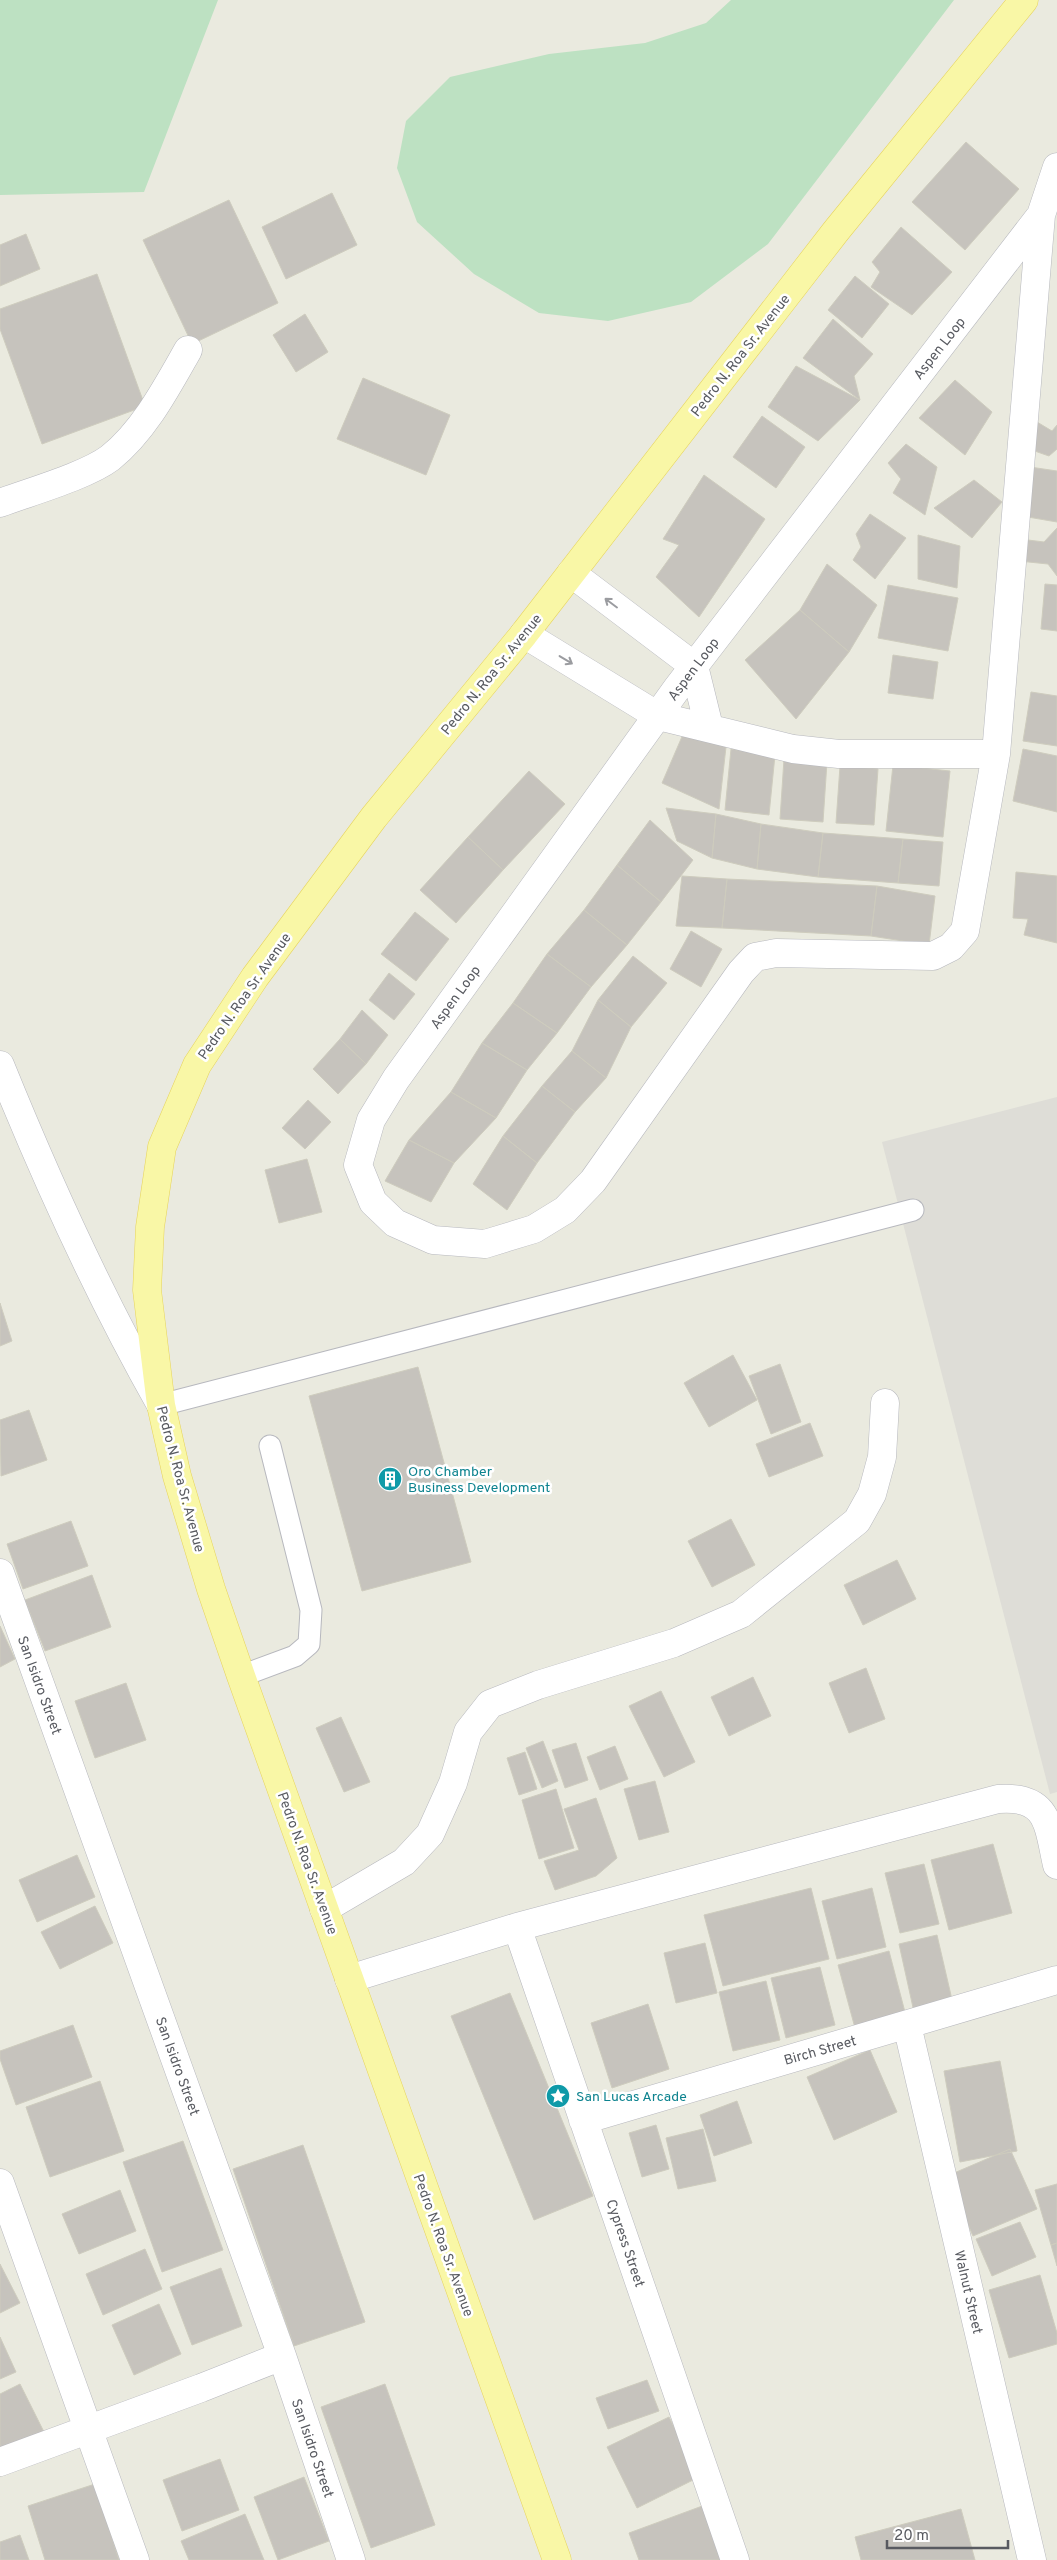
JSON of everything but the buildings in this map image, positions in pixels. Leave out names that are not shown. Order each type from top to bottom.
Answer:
[{"type":"main road","name":"Pedro N. Roa Sr. Avenue","points":[[558,2560],[241,1676],[211,1589],[180,1485],[161,1404],[147,1290],[150,1227],[162,1147],[197,1064],[255,977],[374,817],[524,634],[836,231],[1024,0]]},
{"type":"street","points":[[1041,215],[1057,167]]},
{"type":"street","name":"Aspen Loop","points":[[1041,215],[996,754],[965,931],[951,947],[933,956],[776,953],[755,957],[741,972],[593,1181],[565,1210],[534,1229],[485,1244],[433,1240],[394,1223],[373,1202],[358,1165],[371,1120],[396,1079],[694,666],[1041,215]]},
{"type":"street","points":[[0,503],[73,476],[109,459],[135,433],[168,385],[188,350]]},
{"type":"street","points":[[571,573],[694,666],[710,727]]},
{"type":"street","points":[[524,634],[658,716],[710,727],[756,741],[793,749],[839,754],[996,754]]},
{"type":"street","points":[[0,1065],[36,1153],[98,1284],[134,1358],[161,1404]]},
{"type":"street","points":[[324,1909],[404,1862],[430,1834],[453,1783],[468,1732],[490,1704],[538,1685],[674,1643],[741,1614],[857,1521],[872,1494],[882,1458],[885,1403]]},
{"type":"street","name":"San Isidro Street","points":[[0,1573],[282,2356],[351,2560]]},
{"type":"street","points":[[349,1979],[517,1927],[998,1799],[1016,1798],[1028,1800],[1039,1809],[1046,1819],[1057,1865]]},
{"type":"street","name":"Cypress Street","points":[[517,1927],[735,2560]]},
{"type":"street","name":"Birch Street","points":[[583,2120],[1057,1980]]},
{"type":"street","name":"Walnut Street","points":[[907,2025],[1032,2560]]},
{"type":"street","points":[[0,2183],[135,2560]]},
{"type":"street","points":[[0,2462],[282,2356]]},
{"type":"lane","points":[[161,1404],[912,1210]]},
{"type":"lane","points":[[241,1676],[294,1656],[309,1644],[311,1610],[270,1446]]},
{"type":"shaded area","points":[[1057,1097],[1057,1792],[1050,1794],[882,1142]]},
{"type":"green space","points":[[0,0],[218,0],[144,192],[0,195]]},
{"type":"green space","points":[[731,0],[954,0],[768,244],[691,302],[608,321],[539,313],[474,274],[417,222],[397,168],[406,121],[450,77],[549,54],[645,43],[706,23]]},
{"type":"place","name":"Oro Chamber Business Development","points":[[390,1479]]},
{"type":"place","name":"San Lucas Arcade","points":[[558,2096]]}]
